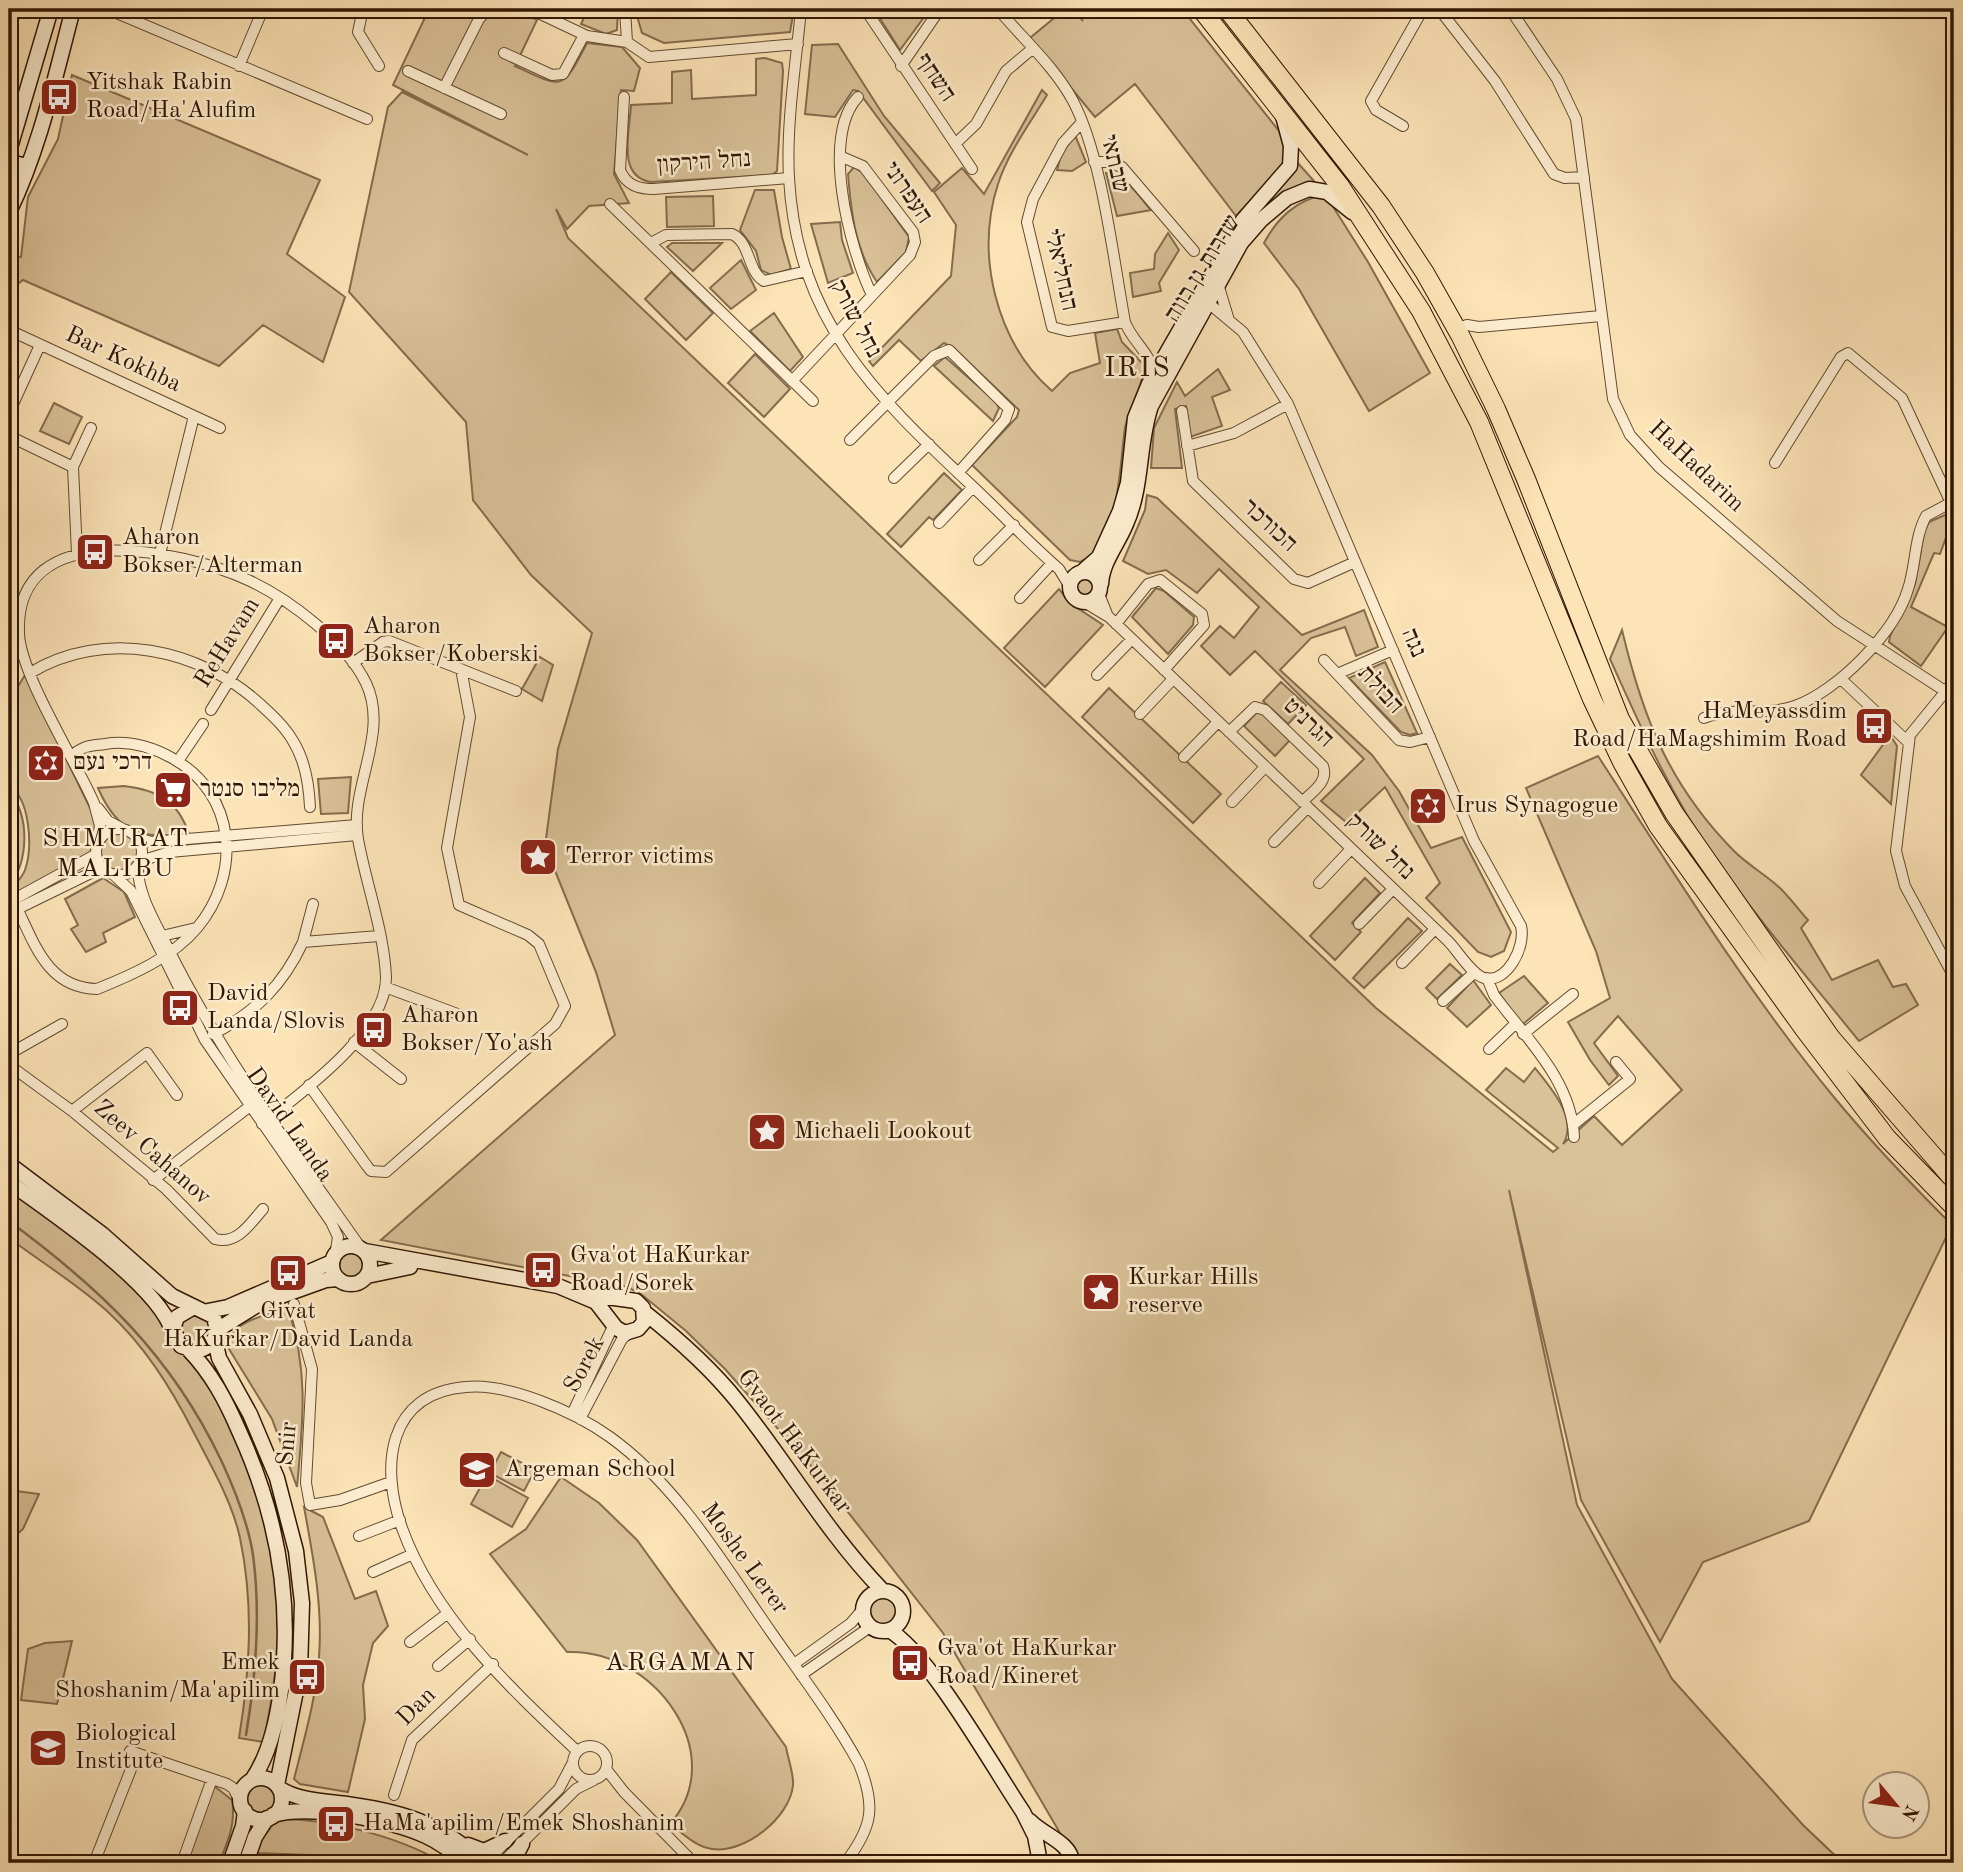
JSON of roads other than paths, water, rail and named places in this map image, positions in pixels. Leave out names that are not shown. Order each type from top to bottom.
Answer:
[{"type":"highway","points":[[1201,9],[1370,229],[1421,311],[1479,422],[1592,699],[1622,762],[1658,826],[1804,1029],[1887,1138],[1954,1207]]},
{"type":"highway","points":[[1227,9],[1381,206],[1425,273],[1457,329],[1496,408],[1620,719],[1674,813],[1831,1038],[1954,1180]]},
{"type":"street","points":[[28,166],[9,150],[51,9]]},
{"type":"street","points":[[9,212],[28,166],[49,102],[73,9]]},
{"type":"street","points":[[107,9],[367,119]]},
{"type":"street","points":[[239,66],[263,9]]},
{"type":"street","points":[[363,9],[358,32],[379,66]]},
{"type":"street","points":[[444,88],[479,19],[488,9]]},
{"type":"street","points":[[530,9],[584,35],[627,42],[639,53],[658,59],[798,44]]},
{"type":"street","points":[[625,9],[627,42]]},
{"type":"street","name":"נחל שורק","points":[[801,9],[789,178],[794,217],[807,271],[834,334],[886,404],[1056,566],[1070,587]]},
{"type":"street","name":"השחף","points":[[865,9],[972,170]]},
{"type":"street","points":[[901,66],[940,9]]},
{"type":"street","name":"שבתאי","points":[[998,9],[1072,100],[1082,122],[1094,162],[1125,322],[1132,338],[1151,361],[1153,376]]},
{"type":"street","points":[[1403,126],[1376,110],[1371,101],[1423,9]]},
{"type":"street","points":[[1439,9],[1495,81],[1554,174],[1565,178],[1584,177]]},
{"type":"street","name":"HaHadarim","points":[[1510,9],[1551,69],[1572,107],[1582,146],[1613,399],[1630,435],[1659,467],[1837,621],[1871,646],[1945,691]]},
{"type":"street","points":[[504,53],[552,75],[563,74],[584,35]]},
{"type":"street","points":[[955,144],[976,124],[1006,71],[1031,49]]},
{"type":"street","points":[[408,71],[501,114]]},
{"type":"street","name":"נחל הירקון","points":[[624,97],[620,170],[624,178],[637,187],[654,189],[789,178]]},
{"type":"street","name":"העפרוני","points":[[858,97],[845,116],[842,157],[848,233],[873,295]]},
{"type":"street","points":[[9,121],[25,101]]},
{"type":"street","name":"שדרות גן רווה","points":[[1100,589],[1102,571],[1128,520],[1135,498],[1144,429],[1151,405],[1207,303],[1211,285],[1243,220],[1290,166],[1291,146],[1281,111]]},
{"type":"street","name":"הנחליאלי","points":[[1082,122],[1063,143],[1033,199],[1028,230],[1052,327],[1062,332],[1125,322]]},
{"type":"street","name":"העפרוני","points":[[792,381],[910,255],[916,237],[863,166],[842,157]]},
{"type":"street","points":[[9,162],[28,166]]},
{"type":"street","points":[[1094,162],[1108,162],[1122,167],[1194,251]]},
{"type":"street","name":"שדרות גן רווה","points":[[1080,572],[1099,557],[1120,512],[1128,483],[1135,418],[1153,376],[1171,344],[1254,226],[1278,205],[1302,191],[1315,189],[1331,194],[1370,229]]},
{"type":"street","points":[[610,204],[813,401]]},
{"type":"street","points":[[651,243],[666,235],[732,234],[744,246],[756,276],[764,281],[807,271]]},
{"type":"street","name":"נגה","points":[[1211,285],[1228,317]]},
{"type":"street","name":"נגה","points":[[1207,303],[1228,317],[1243,332],[1288,404],[1484,863],[1521,926],[1524,942],[1519,957],[1496,976],[1487,978]]},
{"type":"street","points":[[1457,329],[1467,325],[1479,327],[1601,316]]},
{"type":"street","name":"Bar Kokhba","points":[[9,330],[220,428]]},
{"type":"street","points":[[1143,350],[1156,352],[1171,344]]},
{"type":"street","points":[[9,414],[40,345]]},
{"type":"street","points":[[850,440],[934,356],[949,350],[1007,404],[1009,409],[1004,420],[958,472]]},
{"type":"street","points":[[1704,718],[1728,712],[1775,710],[1794,706],[1841,679],[1871,646],[1903,603],[1926,516],[1953,502],[1902,398],[1848,353],[1834,367],[1775,463]]},
{"type":"street","points":[[1187,446],[1234,433],[1288,404]]},
{"type":"street","name":"הכורכר","points":[[1182,411],[1191,472],[1199,488],[1299,583],[1308,583],[1355,562]]},
{"type":"street","points":[[160,554],[194,416]]},
{"type":"street","points":[[78,553],[73,467],[91,428]]},
{"type":"street","points":[[9,436],[73,467]]},
{"type":"street","points":[[894,478],[929,444]]},
{"type":"street","points":[[939,523],[973,487]]},
{"type":"street","points":[[979,560],[1014,525]]},
{"type":"street","points":[[227,841],[170,852],[139,864],[127,874],[114,876],[101,868],[95,851],[100,826],[94,803],[30,673],[19,632],[24,602],[43,572],[78,553],[119,550],[160,554],[217,568],[280,598],[318,627],[353,663],[370,694],[374,723],[357,830],[379,936],[385,987],[378,1009],[354,1042],[266,1121]]},
{"type":"street","points":[[1020,598],[1056,566],[1092,573],[1100,589],[1084,602],[1073,596],[1070,587],[1080,572]]},
{"type":"street","points":[[1113,621],[1148,584],[1160,580],[1202,614],[1205,625],[1164,670]]},
{"type":"street","name":"נחל שורק","points":[[1100,589],[1113,621]]},
{"type":"street","name":"ReHavam","points":[[211,710],[280,598]]},
{"type":"street","name":"נחל שורק","points":[[1084,602],[1113,621],[1435,929],[1475,972],[1487,978]]},
{"type":"street","points":[[1097,675],[1132,639]]},
{"type":"street","points":[[353,663],[389,641],[516,691]]},
{"type":"street","points":[[30,673],[74,656],[133,647],[179,656],[230,680],[279,722],[293,740],[306,775],[310,807]]},
{"type":"street","name":"הבזלת","points":[[1337,674],[1393,650]]},
{"type":"street","name":"הבזלת","points":[[1324,660],[1399,740],[1410,742],[1430,737]]},
{"type":"street","points":[[309,1085],[371,1171],[386,1172],[555,1024],[563,1013],[564,1000],[539,944],[528,935],[459,905],[447,848],[470,717],[461,669]]},
{"type":"street","points":[[1140,714],[1174,679]]},
{"type":"street","points":[[1841,679],[1908,742]]},
{"type":"street","points":[[1954,681],[1908,742],[1897,860],[1905,886],[1954,977]]},
{"type":"street","name":"הגרניט","points":[[1229,732],[1255,707],[1265,710],[1325,772],[1322,782],[1305,805]]},
{"type":"street","points":[[1184,757],[1218,722]]},
{"type":"street","name":"ReHavam","points":[[178,761],[203,724]]},
{"type":"street","points":[[12,907],[51,971],[89,989],[108,985],[166,954],[197,928],[221,884],[228,860],[221,813],[207,788],[178,761],[133,743],[80,747],[72,756]]},
{"type":"street","points":[[1232,802],[1265,767]]},
{"type":"street","points":[[94,803],[108,821],[151,842],[227,841],[357,830]]},
{"type":"street","points":[[1274,842],[1305,805]]},
{"type":"street","points":[[12,907],[95,851],[110,831],[124,830]]},
{"type":"street","points":[[136,837],[142,849],[139,864]]},
{"type":"street","points":[[1319,883],[1351,849]]},
{"type":"street","name":"David Landa","points":[[139,864],[140,885],[159,940]]},
{"type":"street","points":[[12,907],[101,868]]},
{"type":"street","name":"David Landa","points":[[114,876],[131,891],[166,954],[205,1040],[249,1107],[266,1121],[363,1250]]},
{"type":"street","points":[[1359,925],[1394,890]]},
{"type":"street","points":[[213,1034],[245,1016],[272,993],[303,942],[313,904]]},
{"type":"street","points":[[159,940],[197,928]]},
{"type":"street","points":[[1402,962],[1435,929]]},
{"type":"street","points":[[303,942],[379,936]]},
{"type":"street","name":"David Landa","points":[[166,954],[266,1121],[336,1231],[338,1242],[333,1259]]},
{"type":"street","points":[[1443,1001],[1475,972]]},
{"type":"street","points":[[1487,978],[1494,995],[1565,1093],[1574,1124],[1574,1137]]},
{"type":"street","points":[[385,987],[463,1016]]},
{"type":"street","points":[[1523,1034],[1573,994]]},
{"type":"street","points":[[9,1054],[62,1024]]},
{"type":"street","points":[[1489,1049],[1515,1024]]},
{"type":"street","points":[[354,1042],[401,1079]]},
{"type":"street","points":[[72,1111],[147,1053],[177,1095]]},
{"type":"street","points":[[1574,1124],[1630,1079],[1616,1062]]},
{"type":"street","name":"Zeev Cahanov","points":[[9,1065],[72,1111],[166,1189],[215,1239],[224,1242],[241,1233],[263,1209]]},
{"type":"street","points":[[153,1180],[249,1107]]},
{"type":"street","points":[[9,1164],[102,1234],[172,1296],[213,1316],[219,1357],[250,1414],[277,1478],[296,1550],[302,1603],[300,1671],[278,1787],[281,1803],[255,1837],[246,1863]]},
{"type":"street","points":[[9,1182],[93,1245],[141,1287],[167,1316],[174,1336],[181,1346],[189,1350],[217,1386],[252,1460],[269,1504],[279,1553],[285,1604],[284,1670],[270,1743],[242,1792],[243,1826],[230,1863]]},
{"type":"street","points":[[174,1336],[177,1317],[201,1309],[228,1307],[333,1259],[346,1247],[429,1265],[538,1280],[578,1293],[636,1301],[644,1312],[644,1322],[634,1331],[620,1331],[596,1302],[578,1293]]},
{"type":"street","points":[[363,1250],[371,1266],[368,1276]]},
{"type":"street","points":[[333,1259],[338,1279]]},
{"type":"street","points":[[189,1350],[204,1349],[216,1335],[259,1304],[326,1280],[338,1279],[351,1285],[388,1269],[429,1265]]},
{"type":"street","points":[[612,1321],[613,1310],[622,1301]]},
{"type":"street","name":"Snir","points":[[294,1304],[312,1369],[305,1490],[310,1505],[340,1500],[391,1482]]},
{"type":"street","name":"Gvaot HaKurkar","points":[[644,1312],[715,1375],[759,1428],[852,1557],[871,1599]]},
{"type":"street","name":"Sorek","points":[[576,1416],[612,1321]]},
{"type":"street","name":"Sorek","points":[[576,1416],[622,1339],[634,1331]]},
{"type":"street","name":"Gvaot HaKurkar","points":[[634,1331],[660,1335],[696,1359]]},
{"type":"street","name":"Moshe Lerer","points":[[577,1751],[448,1613],[413,1554],[400,1521],[391,1482],[391,1455],[397,1430],[415,1408],[448,1390],[469,1387],[496,1389],[576,1416],[609,1436],[663,1483],[794,1664],[852,1751],[869,1790],[871,1809],[866,1830],[845,1863]]},
{"type":"street","points":[[359,1536],[400,1521]]},
{"type":"street","points":[[373,1572],[413,1554]]},
{"type":"street","points":[[794,1664],[851,1623],[871,1599],[895,1594],[900,1599],[902,1617],[925,1665]]},
{"type":"street","points":[[870,1627],[871,1599]]},
{"type":"street","points":[[410,1642],[448,1613]]},
{"type":"street","points":[[889,1630],[902,1617]]},
{"type":"street","points":[[801,1675],[859,1631],[870,1627],[889,1630],[905,1641],[925,1665],[1023,1812],[1035,1836],[1038,1861]]},
{"type":"street","points":[[438,1667],[470,1639]]},
{"type":"street","name":"Dan","points":[[394,1795],[412,1740],[493,1664]]},
{"type":"street","points":[[460,1841],[485,1863],[559,1789],[577,1751],[587,1745],[599,1748],[606,1757],[606,1769],[624,1792],[694,1863]]},
{"type":"street","points":[[94,1863],[134,1753],[227,1784],[233,1788],[243,1807],[254,1818],[298,1810],[384,1824],[431,1839],[466,1863]]},
{"type":"street","points":[[572,1764],[579,1776],[594,1780]]},
{"type":"street","points":[[502,1863],[576,1789],[594,1780],[606,1769]]},
{"type":"street","points":[[227,1784],[266,1778],[278,1787],[304,1798],[411,1817],[484,1851],[505,1841]]},
{"type":"street","points":[[181,1863],[212,1779]]},
{"type":"street","points":[[1023,1812],[1042,1833],[1069,1850],[1073,1862]]},
{"type":"street","points":[[512,1863],[522,1844]]},
{"type":"street","points":[[1038,1861],[1048,1845],[1062,1845]]},
{"type":"waterway","points":[[9,1221],[74,1272],[131,1327],[180,1388],[221,1460],[244,1518],[253,1555],[257,1600],[256,1645],[246,1735]]},
{"type":"place","name":"Yitshak Rabin Road/Ha'Alufim","points":[[59,97]]},
{"type":"place","name":"Aharon Bokser/Alterman","points":[[95,552]]},
{"type":"place","name":"Aharon Bokser/Koberski","points":[[336,641]]},
{"type":"place","name":"HaMeyassdim Road/HaMagshimim Road","points":[[1874,726]]},
{"type":"place","name":"דרכי נעם","points":[[46,763]]},
{"type":"place","name":"מליבו סנטר","points":[[173,790]]},
{"type":"place","name":"Irus Synagogue","points":[[1428,806]]},
{"type":"place","name":"Terror victims","points":[[538,857]]},
{"type":"place","name":"David Landa/Slovis","points":[[180,1008]]},
{"type":"place","name":"Aharon Bokser/Yo'ash","points":[[374,1030]]},
{"type":"place","name":"Michaeli Lookout","points":[[767,1132]]},
{"type":"place","name":"Gva'ot HaKurkar Road/Sorek","points":[[543,1270]]},
{"type":"place","name":"Givat HaKurkar/David Landa","points":[[288,1273]]},
{"type":"place","name":"Kurkar Hills reserve","points":[[1101,1292]]},
{"type":"place","name":"Argeman School","points":[[477,1470]]},
{"type":"place","name":"Gva'ot HaKurkar Road/Kineret","points":[[910,1663]]},
{"type":"place","name":"Emek Shoshanim/Ma'apilim","points":[[307,1677]]},
{"type":"place","name":"Biological Institute","points":[[48,1748]]},
{"type":"place","name":"HaMa'apilim/Emek Shoshanim","points":[[336,1824]]},
{"type":"district","name":"IRIS","points":[[1138,369]]},
{"type":"district","name":"SHMURAT MALIBU","points":[[116,854]]},
{"type":"district","name":"ARGAMAN","points":[[681,1663]]}]
